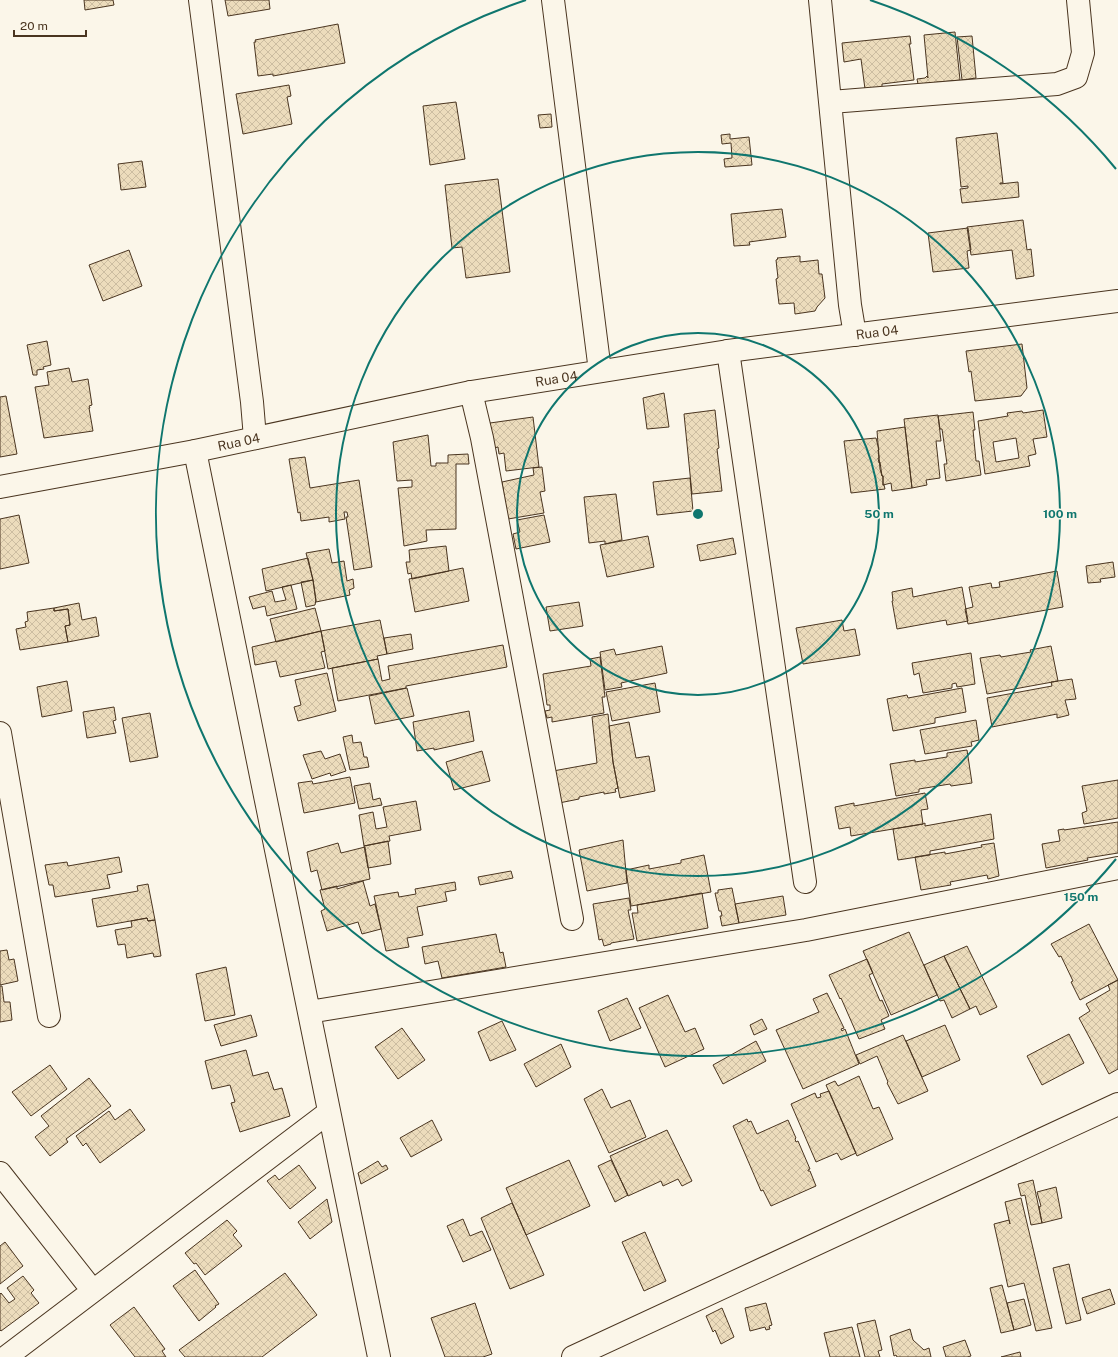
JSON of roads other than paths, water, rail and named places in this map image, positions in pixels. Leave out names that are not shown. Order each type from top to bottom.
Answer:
[{"type":"street","points":[[200,0],[252,402],[255,438]]},
{"type":"street","points":[[553,0],[600,371]]},
{"type":"street","points":[[820,0],[850,304],[855,335]]},
{"type":"street","points":[[831,102],[1057,84],[1076,77],[1083,53],[1078,0]]},
{"type":"street","name":"Rua 04","points":[[0,487],[195,451],[471,392],[728,351],[1118,300]]},
{"type":"street","points":[[728,351],[805,882]]},
{"type":"street","points":[[471,392],[482,438],[572,919]]},
{"type":"street","points":[[195,451],[379,1357]]},
{"type":"street","points":[[0,733],[49,1016]]},
{"type":"street","points":[[309,1012],[806,930],[1118,868]]},
{"type":"street","points":[[573,1357],[1118,1104]]},
{"type":"street","points":[[6,1357],[329,1112]]},
{"type":"street","points":[[0,1173],[93,1291]]}]
